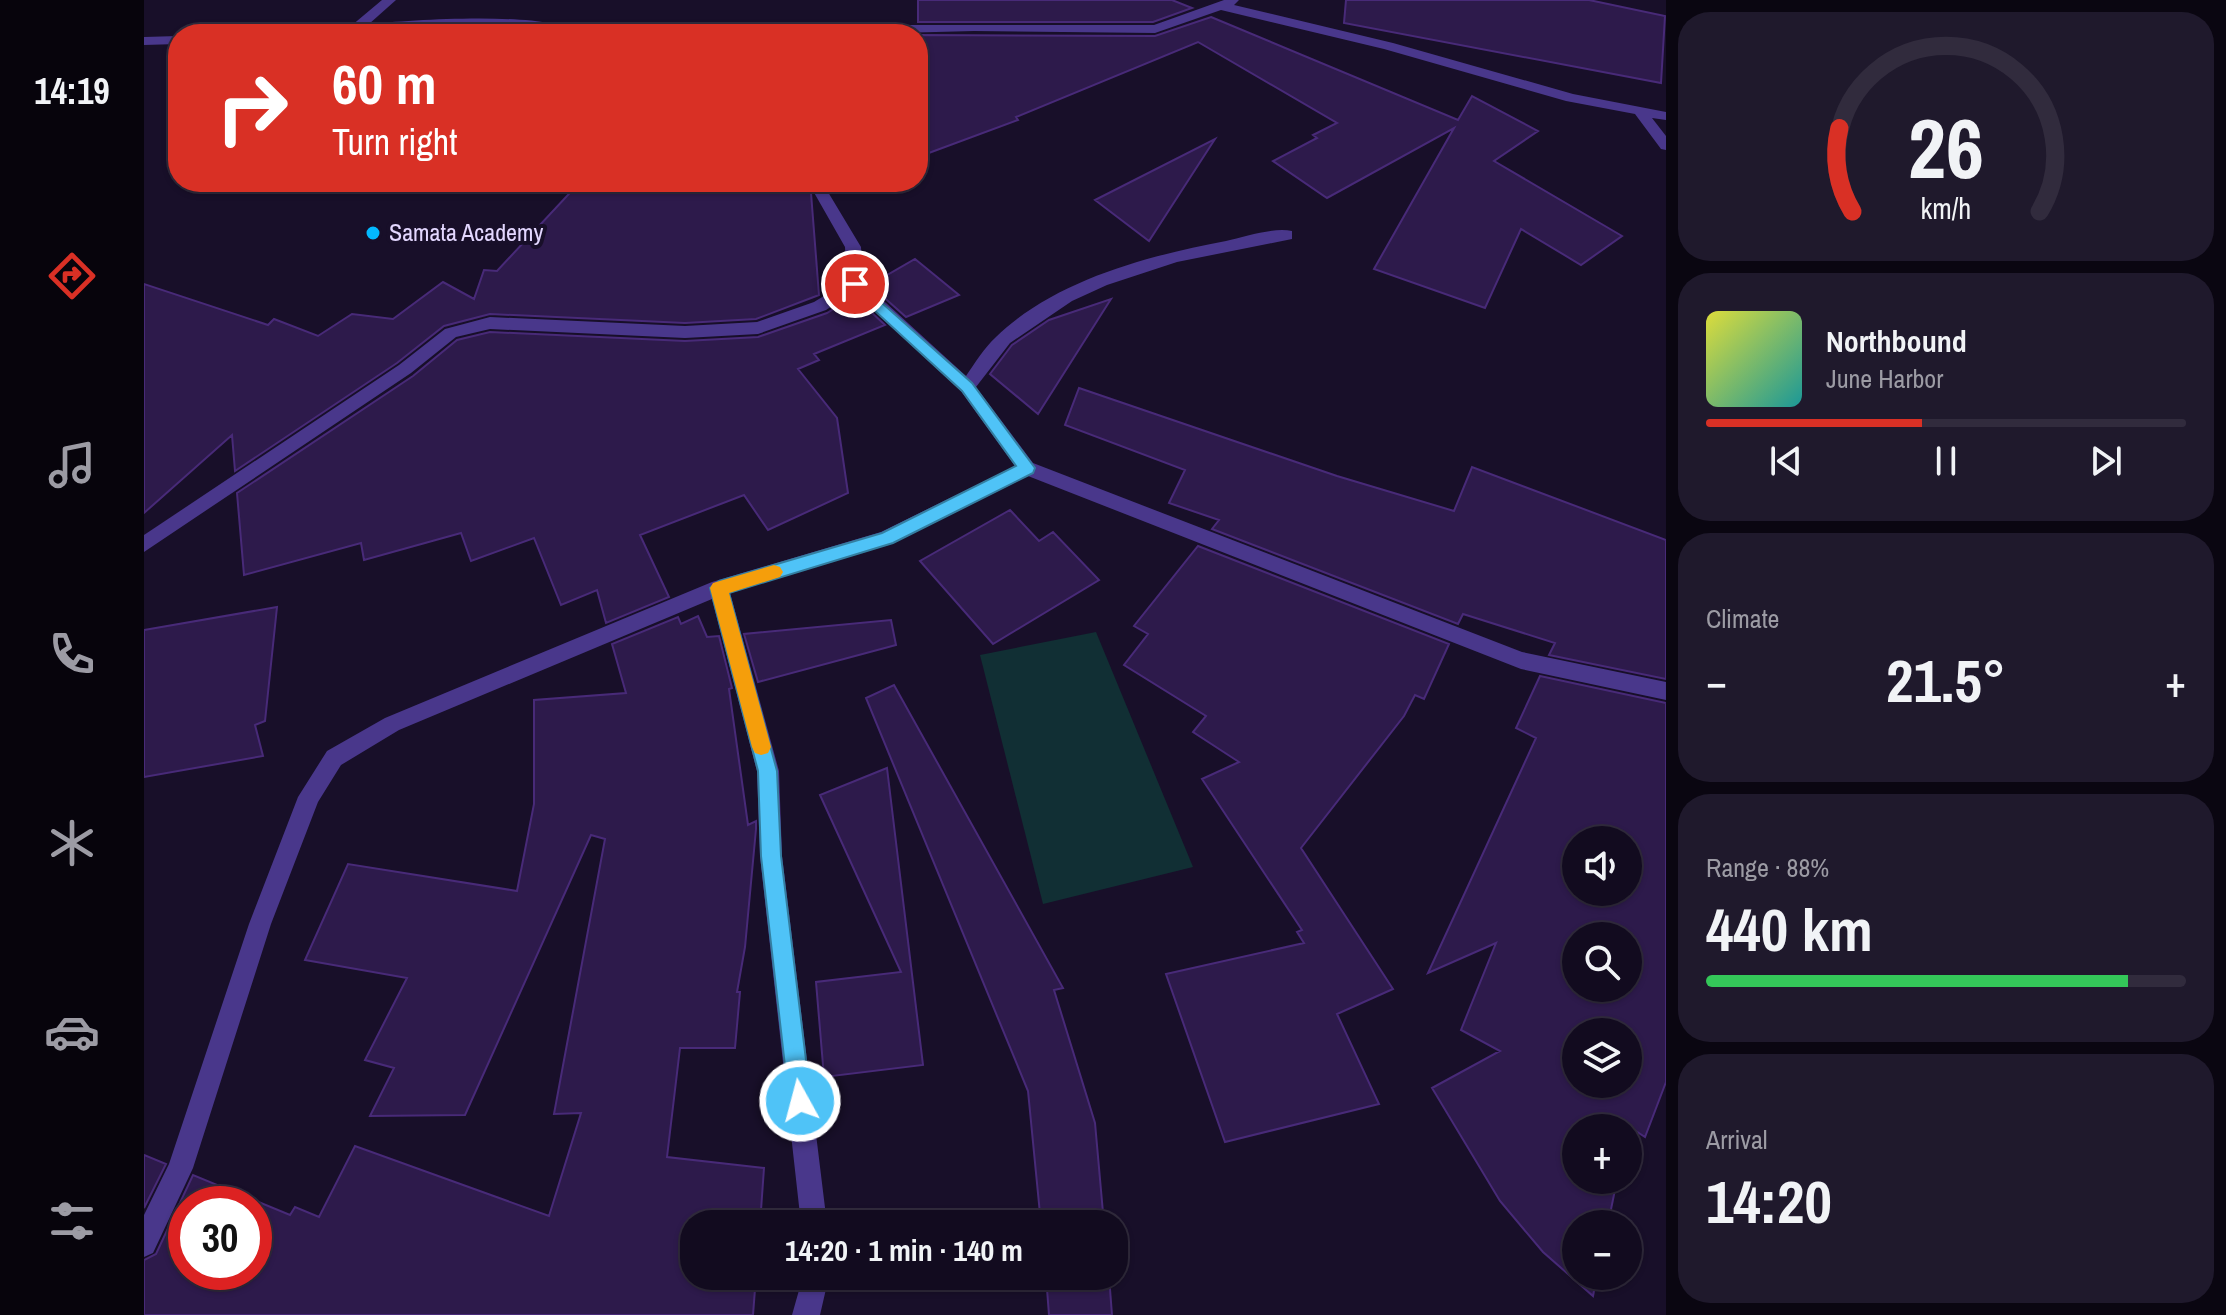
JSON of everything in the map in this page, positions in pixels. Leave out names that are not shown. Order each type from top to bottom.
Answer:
[{"type":"street","points":[[362,24],[390,0]]},
{"type":"street","points":[[928,28],[1155,29],[1237,0]]},
{"type":"street","points":[[1221,6],[1642,114],[1666,116]]},
{"type":"street","points":[[144,41],[168,40]]},
{"type":"street","points":[[1642,114],[1666,146]]},
{"type":"street","points":[[821,192],[853,247],[855,284],[967,387],[1027,468],[1521,660],[1666,691]]},
{"type":"street","points":[[967,387],[1002,340],[1046,307],[1103,280],[1228,244],[1287,235]]},
{"type":"street","points":[[144,545],[405,369],[451,333],[490,323],[685,332],[758,328],[820,306],[855,284]]},
{"type":"street","points":[[144,1244],[180,1168],[260,924],[309,797],[334,758],[392,724],[719,588],[887,538],[1027,468]]},
{"type":"street","points":[[719,588],[768,771],[771,856],[812,1210]]},
{"type":"street","points":[[806,1315],[812,1290]]},
{"type":"green space","points":[[1096,632],[1193,867],[1043,904],[980,655]]},
{"type":"building","points":[[918,0],[1172,0],[1192,8],[1153,22],[918,22]]},
{"type":"building","points":[[1346,0],[1589,0],[1665,16],[1661,83],[1344,23]]},
{"type":"building","points":[[1211,17],[1458,120],[1472,96],[1538,131],[1494,161],[1622,236],[1581,265],[1521,229],[1485,308],[1374,269],[1454,128],[1327,198],[1273,161],[1317,138],[1313,135],[1337,123],[1198,42],[1016,117],[1018,120],[928,153],[928,35],[1155,36]]},
{"type":"building","points":[[1215,139],[1149,241],[1095,200]]},
{"type":"building","points":[[571,192],[811,193],[819,295],[756,319],[685,323],[490,314],[444,326],[397,363],[235,471],[232,435],[144,513],[144,284],[268,325],[274,319],[318,336],[352,314],[393,319],[443,282],[474,299],[484,270],[497,271]]},
{"type":"building","points":[[915,259],[959,295],[906,317],[870,285]]},
{"type":"building","points":[[854,296],[885,325],[814,354],[819,360],[798,369],[837,418],[848,493],[768,530],[744,495],[640,535],[669,597],[606,623],[597,590],[561,605],[534,538],[471,561],[461,533],[364,560],[361,543],[244,575],[237,493],[413,376],[457,340],[490,332],[685,341],[758,337],[827,313]]},
{"type":"building","points":[[1111,299],[1038,414],[990,374],[1012,345],[1049,320]]},
{"type":"building","points":[[1079,388],[1337,476],[1454,511],[1472,467],[1666,540],[1666,679],[1549,655],[1555,643],[1463,614],[1458,624],[1212,529],[1219,520],[1169,503],[1185,470],[1065,425]]},
{"type":"building","points":[[1010,510],[1039,541],[1053,532],[1099,580],[993,644],[920,561]]},
{"type":"building","points":[[1198,546],[1449,644],[1424,699],[1415,695],[1404,716],[1301,848],[1393,989],[1337,1014],[1379,1104],[1225,1142],[1166,974],[1304,943],[1297,932],[1302,930],[1202,779],[1239,762],[1193,732],[1206,716],[1124,665],[1148,634],[1134,626]]},
{"type":"building","points":[[277,607],[265,721],[255,725],[263,756],[144,777],[144,630]]},
{"type":"building","points":[[698,616],[707,637],[719,636],[732,688],[729,689],[748,825],[756,821],[756,829],[745,947],[737,992],[740,992],[735,1048],[680,1048],[667,1157],[764,1168],[761,1210],[680,1210],[680,1290],[755,1290],[753,1315],[144,1315],[144,1260],[156,1254],[168,1228],[168,1290],[272,1290],[272,1208],[290,1215],[295,1207],[319,1217],[355,1146],[549,1216],[581,1113],[554,1114],[605,839],[591,835],[465,1115],[370,1116],[394,1068],[365,1060],[407,978],[305,960],[348,864],[517,891],[534,804],[534,700],[626,693],[612,644],[678,617],[681,624]]},
{"type":"building","points":[[891,620],[896,645],[758,682],[744,634]]},
{"type":"building","points":[[1540,676],[1666,703],[1666,1082],[1645,1137],[1642,1135],[1642,1114],[1562,1114],[1562,1194],[1614,1194],[1611,1210],[1562,1210],[1562,1269],[1543,1252],[1500,1201],[1432,1088],[1500,1051],[1461,1030],[1496,943],[1428,973],[1536,738],[1516,728]]},
{"type":"building","points":[[894,685],[1063,988],[1054,990],[1095,1123],[1103,1210],[1040,1210],[1028,1091],[866,698]]},
{"type":"building","points":[[887,768],[923,1065],[824,1077],[816,982],[901,972],[820,795]]},
{"type":"building","points":[[144,1155],[166,1164],[144,1208]]},
{"type":"building","points":[[193,1175],[220,1186],[188,1186]]},
{"type":"building","points":[[1047,1290],[1110,1290],[1112,1315],[1049,1315]]},
{"type":"slow traffic","points":[[761,747],[719,588],[774,572]]},
{"type":"place","name":"Samata Academy","points":[[373,233]]},
{"type":"route","points":[[800,1101],[771,856],[768,771],[719,588],[887,538],[1027,468],[967,387],[855,284]]}]
